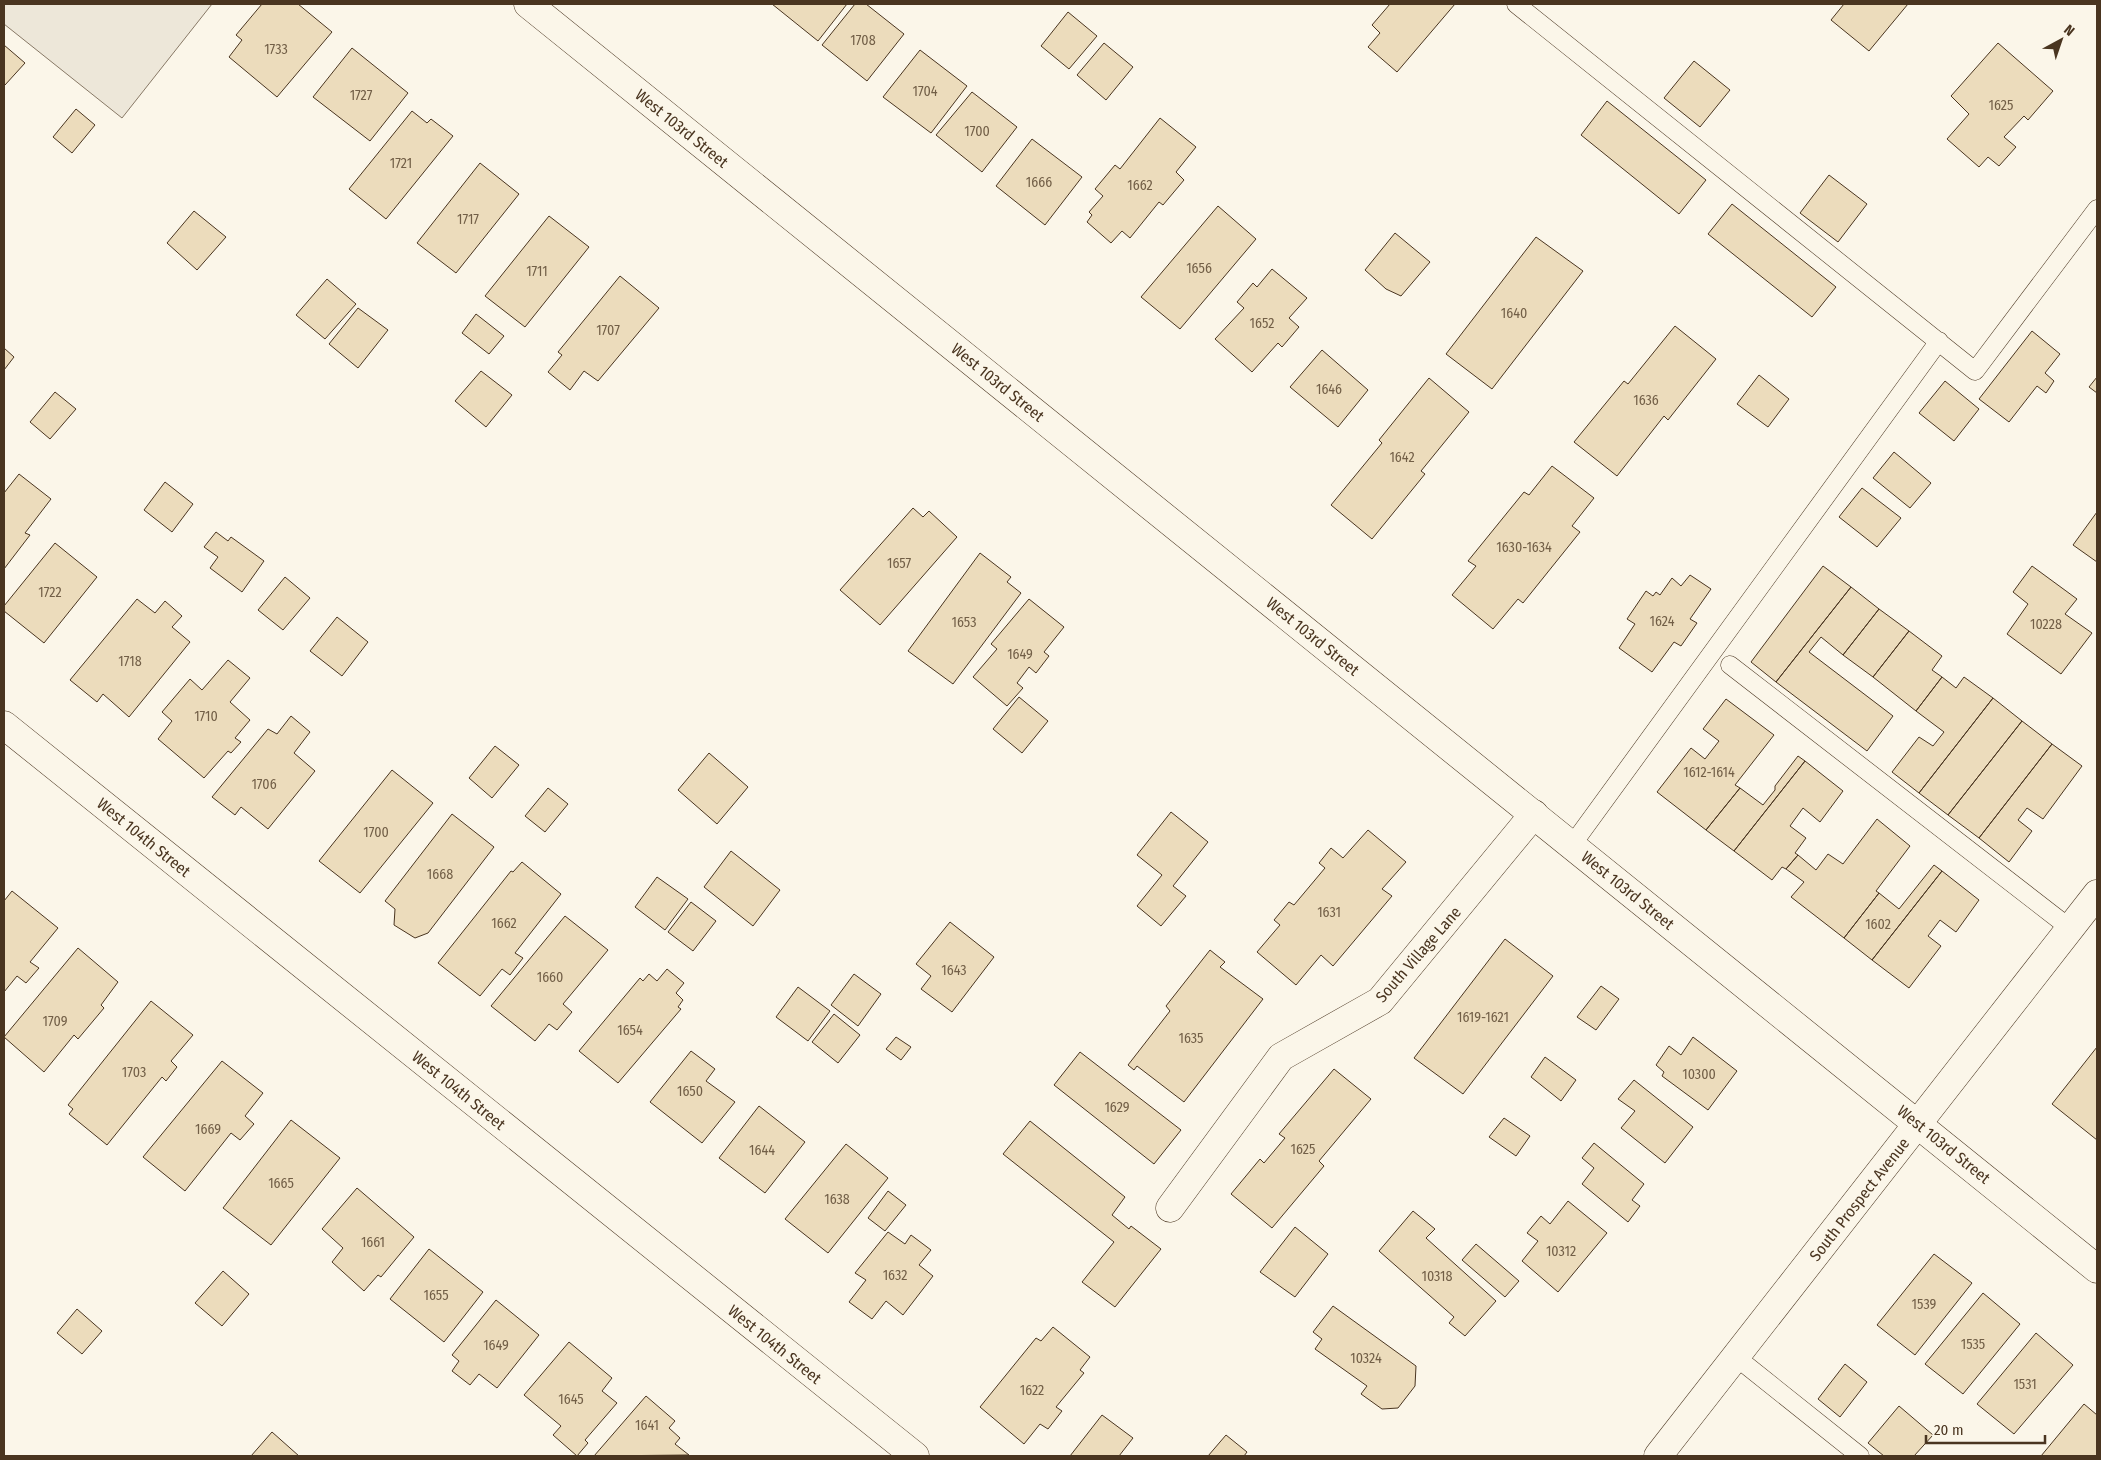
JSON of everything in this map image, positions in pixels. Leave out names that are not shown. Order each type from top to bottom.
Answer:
[{"type":"street","name":"West 103rd Street","points":[[528,4],[2097,1269]]},
{"type":"street","name":"West 104th Street","points":[[4,725],[915,1456]]},
{"type":"street","name":"South Village Lane","points":[[1170,1208],[1281,1057],[1380,1001],[1534,814]]},
{"type":"street","name":"South Prospect Avenue","points":[[1658,1456],[2097,894]]},
{"type":"lane","points":[[1516,4],[1975,371],[2097,210]]},
{"type":"lane","points":[[1572,845],[1939,341]]},
{"type":"lane","points":[[1730,665],[2071,929]]},
{"type":"lane","points":[[1736,1357],[1860,1456]]},
{"type":"shaded area","points":[[4,4],[212,4],[122,118],[4,24]]},
{"type":"building","points":[[262,4],[298,4],[332,32],[277,97],[229,57],[242,40],[236,35]]},
{"type":"building","points":[[772,4],[847,4],[818,41]]},
{"type":"building","points":[[855,4],[866,4],[904,34],[867,81],[822,45]]},
{"type":"building","points":[[1390,4],[1455,4],[1397,72],[1368,47],[1380,33],[1372,25]]},
{"type":"building","points":[[1844,4],[1908,4],[1869,51],[1831,20]]},
{"type":"building","points":[[1068,12],[1097,36],[1069,69],[1041,46]]},
{"type":"building","points":[[1104,43],[1133,67],[1106,100],[1077,75]]},
{"type":"building","points":[[1998,43],[2053,91],[2028,120],[2024,116],[2004,137],[2016,147],[1999,166],[1988,157],[1979,167],[1947,139],[1969,114],[1951,96]]},
{"type":"building","points":[[4,45],[25,63],[5,85],[4,84]]},
{"type":"building","points":[[352,48],[408,93],[370,141],[313,97]]},
{"type":"building","points":[[920,50],[967,86],[931,133],[883,97]]},
{"type":"building","points":[[1694,61],[1730,90],[1700,127],[1664,98]]},
{"type":"building","points":[[972,92],[1017,127],[982,172],[936,135]]},
{"type":"building","points":[[1607,101],[1706,180],[1679,214],[1581,135]]},
{"type":"building","points":[[76,109],[95,125],[72,153],[53,137]]},
{"type":"building","points":[[412,111],[427,123],[431,119],[453,136],[386,219],[349,189]]},
{"type":"building","points":[[1160,118],[1196,147],[1176,172],[1184,180],[1163,205],[1159,202],[1130,238],[1122,231],[1111,243],[1087,222],[1092,215],[1089,212],[1103,196],[1095,189],[1115,165],[1120,169]]},
{"type":"building","points":[[1032,139],[1082,177],[1045,225],[996,186]]},
{"type":"building","points":[[480,163],[519,194],[456,273],[417,243]]},
{"type":"building","points":[[1829,175],[1867,204],[1838,242],[1800,213]]},
{"type":"building","points":[[1732,204],[1836,287],[1812,317],[1708,234]]},
{"type":"building","points":[[1218,206],[1256,239],[1180,329],[1141,297]]},
{"type":"building","points":[[194,211],[226,237],[197,270],[167,243]]},
{"type":"building","points":[[549,216],[589,247],[525,327],[485,296]]},
{"type":"building","points":[[1395,233],[1430,262],[1401,296],[1386,289],[1365,270]]},
{"type":"building","points":[[1536,237],[1583,271],[1492,389],[1446,354]]},
{"type":"building","points":[[1272,269],[1307,298],[1289,318],[1299,327],[1282,347],[1278,343],[1252,372],[1215,339],[1244,308],[1237,302],[1253,283],[1257,287]]},
{"type":"building","points":[[620,276],[659,308],[598,381],[584,371],[570,390],[548,372],[562,355],[558,352]]},
{"type":"building","points":[[327,279],[356,304],[325,339],[296,315]]},
{"type":"building","points":[[358,308],[388,330],[358,368],[329,344]]},
{"type":"building","points":[[476,314],[504,336],[489,354],[462,333]]},
{"type":"building","points":[[1675,326],[1716,359],[1668,420],[1664,416],[1617,476],[1574,442],[1624,381],[1628,384]]},
{"type":"building","points":[[2032,331],[2060,354],[2045,373],[2054,381],[2046,393],[2037,386],[2009,422],[1979,399]]},
{"type":"building","points":[[4,348],[14,357],[4,370]]},
{"type":"building","points":[[1322,350],[1368,390],[1338,427],[1290,387]]},
{"type":"building","points":[[481,371],[512,395],[486,427],[455,401]]},
{"type":"building","points":[[1759,375],[1789,399],[1768,427],[1737,404]]},
{"type":"building","points":[[2097,377],[2097,393],[2089,387]]},
{"type":"building","points":[[1429,378],[1469,412],[1421,471],[1425,474],[1372,539],[1331,505],[1382,443],[1379,440]]},
{"type":"building","points":[[1945,381],[1979,409],[1954,441],[1919,413]]},
{"type":"building","points":[[55,392],[76,409],[50,439],[30,422]]},
{"type":"building","points":[[1894,452],[1931,483],[1910,508],[1873,478]]},
{"type":"building","points":[[1552,466],[1594,498],[1572,526],[1580,532],[1523,603],[1518,599],[1493,629],[1452,595],[1476,566],[1468,561],[1524,492],[1529,495]]},
{"type":"building","points":[[19,474],[51,499],[25,533],[30,535],[4,569],[4,493]]},
{"type":"building","points":[[165,482],[193,504],[172,532],[144,510]]},
{"type":"building","points":[[1862,488],[1901,518],[1877,547],[1839,517]]},
{"type":"building","points":[[913,508],[923,517],[929,511],[957,537],[880,625],[840,590]]},
{"type":"building","points":[[2097,512],[2097,562],[2073,545]]},
{"type":"building","points":[[216,532],[228,541],[231,537],[264,561],[242,592],[210,568],[218,557],[204,547]]},
{"type":"building","points":[[55,543],[97,577],[44,643],[4,611],[4,606]]},
{"type":"building","points":[[980,553],[1011,577],[1007,582],[1021,593],[953,684],[908,651]]},
{"type":"building","points":[[1823,566],[1851,587],[1776,682],[1751,662]]},
{"type":"building","points":[[2032,566],[2077,599],[2065,614],[2092,633],[2061,674],[2007,634],[2028,604],[2013,592]]},
{"type":"building","points":[[1690,575],[1711,589],[1690,619],[1697,623],[1681,646],[1674,642],[1652,672],[1619,648],[1635,624],[1627,619],[1646,591],[1653,596],[1656,592],[1660,595],[1672,578],[1681,586]]},
{"type":"building","points":[[285,577],[310,598],[283,630],[258,610]]},
{"type":"building","points":[[1851,587],[1879,609],[1843,655],[1821,637],[1809,652],[1893,716],[1867,751],[1776,682]]},
{"type":"building","points":[[137,599],[155,613],[165,601],[182,616],[172,627],[190,642],[129,717],[103,694],[97,702],[70,680]]},
{"type":"building","points":[[1029,599],[1064,627],[1044,652],[1049,656],[1036,673],[1029,667],[1017,683],[1023,688],[1007,706],[973,677],[997,649],[991,644]]},
{"type":"building","points":[[1879,609],[1909,631],[1873,677],[1843,655]]},
{"type":"building","points":[[337,617],[368,642],[342,676],[310,651]]},
{"type":"building","points":[[1909,631],[1942,656],[1932,670],[1942,677],[1916,711],[1873,677]]},
{"type":"building","points":[[228,660],[250,678],[230,702],[250,720],[235,738],[241,742],[231,753],[228,751],[204,778],[158,739],[172,721],[162,712],[190,679],[202,690]]},
{"type":"building","points":[[1942,677],[1956,688],[1964,677],[1993,698],[1919,793],[1892,772],[1919,737],[1933,746],[1944,732],[1916,711]]},
{"type":"building","points":[[1019,697],[1048,721],[1022,753],[993,729]]},
{"type":"building","points":[[1993,698],[2022,721],[1948,815],[1919,793]]},
{"type":"building","points":[[1726,699],[1774,735],[1735,785],[1740,788],[1706,830],[1657,792],[1691,748],[1705,759],[1719,741],[1703,729]]},
{"type":"building","points":[[291,716],[310,732],[294,753],[315,771],[268,829],[241,807],[235,815],[212,797],[268,729],[277,734]]},
{"type":"building","points":[[2022,721],[2052,744],[1979,838],[1948,815]]},
{"type":"building","points":[[2052,744],[2082,766],[2043,819],[2027,808],[2018,820],[2032,831],[2009,862],[1979,838]]},
{"type":"building","points":[[495,746],[519,765],[492,798],[469,778]]},
{"type":"building","points":[[709,753],[748,787],[717,824],[678,790]]},
{"type":"building","points":[[1798,756],[1805,761],[1734,851],[1706,830],[1740,788],[1763,805]]},
{"type":"building","points":[[1805,761],[1843,791],[1820,822],[1803,808],[1790,826],[1806,838],[1795,853],[1798,855],[1786,869],[1782,867],[1772,880],[1734,851]]},
{"type":"building","points":[[392,770],[433,803],[360,893],[319,861]]},
{"type":"building","points":[[548,788],[568,804],[545,832],[525,816]]},
{"type":"building","points":[[1171,812],[1208,842],[1173,886],[1186,896],[1161,926],[1137,906],[1162,875],[1137,855]]},
{"type":"building","points":[[452,814],[494,847],[428,933],[415,938],[394,925],[395,909],[385,901]]},
{"type":"building","points":[[1877,819],[1910,846],[1876,891],[1879,893],[1844,938],[1791,897],[1804,882],[1786,869],[1798,855],[1816,870],[1828,854],[1843,864]]},
{"type":"building","points":[[1368,830],[1406,862],[1382,889],[1392,896],[1333,966],[1321,955],[1296,985],[1257,952],[1280,925],[1274,920],[1289,902],[1294,905],[1325,868],[1319,863],[1331,848],[1343,858]]},
{"type":"building","points":[[731,851],[780,890],[753,926],[704,887]]},
{"type":"building","points":[[522,862],[561,894],[515,953],[523,958],[510,975],[502,969],[480,996],[438,963],[511,871],[513,872]]},
{"type":"building","points":[[1934,865],[1942,871],[1872,960],[1844,938],[1879,893],[1899,909]]},
{"type":"building","points":[[1942,871],[1979,900],[1956,932],[1940,920],[1928,936],[1941,946],[1909,988],[1872,960]]},
{"type":"building","points":[[657,877],[688,899],[665,930],[635,907]]},
{"type":"building","points":[[12,891],[58,928],[30,962],[39,968],[26,983],[17,976],[4,992],[4,901]]},
{"type":"building","points":[[691,902],[716,921],[693,951],[668,932]]},
{"type":"building","points":[[565,916],[608,950],[563,1004],[572,1012],[557,1030],[549,1024],[535,1041],[491,1006]]},
{"type":"building","points":[[950,922],[994,957],[952,1012],[921,989],[931,976],[916,964]]},
{"type":"building","points":[[1505,939],[1553,976],[1463,1094],[1414,1058]]},
{"type":"building","points":[[78,948],[118,982],[101,1005],[104,1008],[78,1039],[74,1035],[44,1072],[4,1037]]},
{"type":"building","points":[[1210,950],[1225,962],[1220,967],[1263,999],[1184,1102],[1137,1066],[1134,1070],[1128,1065],[1170,1011],[1166,1006]]},
{"type":"building","points":[[667,969],[684,983],[676,993],[683,1000],[678,1007],[681,1009],[618,1083],[579,1051],[640,978],[643,981],[649,974],[657,981]]},
{"type":"building","points":[[854,974],[881,994],[858,1026],[831,1005]]},
{"type":"building","points":[[1601,986],[1619,999],[1596,1030],[1577,1017]]},
{"type":"building","points":[[798,987],[830,1011],[808,1041],[776,1017]]},
{"type":"building","points":[[151,1001],[193,1035],[171,1061],[177,1067],[166,1081],[162,1077],[107,1145],[69,1114],[73,1109],[68,1105]]},
{"type":"building","points":[[834,1014],[860,1035],[838,1063],[812,1042]]},
{"type":"building","points":[[896,1037],[911,1047],[901,1060],[886,1049]]},
{"type":"building","points":[[1693,1037],[1737,1071],[1708,1110],[1662,1076],[1664,1072],[1656,1065],[1669,1046],[1681,1055]]},
{"type":"building","points":[[2097,1047],[2097,1140],[2052,1104]]},
{"type":"building","points":[[691,1051],[715,1069],[706,1081],[735,1102],[702,1143],[650,1102]]},
{"type":"building","points":[[1080,1052],[1181,1130],[1154,1164],[1054,1085]]},
{"type":"building","points":[[1545,1057],[1576,1080],[1561,1101],[1531,1077]]},
{"type":"building","points":[[222,1061],[263,1093],[245,1116],[254,1124],[240,1140],[231,1133],[185,1191],[143,1157]]},
{"type":"building","points":[[1334,1069],[1371,1099],[1319,1161],[1324,1166],[1272,1228],[1231,1194],[1260,1159],[1264,1163],[1285,1138],[1279,1134]]},
{"type":"building","points":[[1634,1080],[1693,1127],[1665,1163],[1621,1128],[1635,1111],[1618,1099]]},
{"type":"building","points":[[759,1106],[805,1142],[765,1193],[719,1158]]},
{"type":"building","points":[[1504,1118],[1530,1136],[1516,1156],[1489,1137]]},
{"type":"building","points":[[291,1120],[340,1158],[271,1245],[223,1208]]},
{"type":"building","points":[[1030,1121],[1125,1197],[1112,1215],[1129,1229],[1131,1226],[1161,1249],[1115,1307],[1082,1282],[1114,1242],[1003,1154]]},
{"type":"building","points":[[1594,1143],[1644,1184],[1632,1200],[1640,1206],[1628,1222],[1582,1184],[1594,1168],[1582,1158]]},
{"type":"building","points":[[846,1144],[888,1178],[828,1253],[785,1219]]},
{"type":"building","points":[[357,1188],[414,1237],[381,1277],[378,1275],[364,1291],[332,1262],[343,1248],[322,1229]]},
{"type":"building","points":[[888,1191],[906,1205],[885,1231],[868,1218]]},
{"type":"building","points":[[1568,1201],[1607,1233],[1558,1292],[1522,1261],[1538,1241],[1527,1233],[1541,1216],[1550,1224]]},
{"type":"building","points":[[1413,1211],[1435,1229],[1426,1238],[1496,1301],[1465,1336],[1449,1323],[1454,1317],[1379,1251]]},
{"type":"building","points":[[1295,1227],[1328,1254],[1295,1297],[1260,1272]]},
{"type":"building","points":[[888,1232],[905,1244],[911,1235],[931,1250],[919,1265],[933,1276],[903,1315],[886,1301],[872,1319],[849,1302],[866,1280],[855,1273]]},
{"type":"building","points":[[1476,1244],[1519,1281],[1505,1297],[1462,1260]]},
{"type":"building","points":[[429,1249],[483,1292],[444,1342],[390,1299]]},
{"type":"building","points":[[1934,1254],[1972,1283],[1915,1355],[1877,1325]]},
{"type":"building","points":[[223,1271],[249,1294],[222,1326],[195,1303]]},
{"type":"building","points":[[1983,1293],[2020,1324],[1963,1394],[1925,1364]]},
{"type":"building","points":[[496,1300],[539,1335],[497,1388],[479,1374],[470,1385],[452,1371],[459,1361],[452,1355]]},
{"type":"building","points":[[1333,1306],[1416,1366],[1415,1386],[1398,1408],[1382,1409],[1361,1394],[1367,1386],[1315,1349],[1322,1339],[1313,1332]]},
{"type":"building","points":[[77,1309],[102,1331],[82,1354],[57,1333]]},
{"type":"building","points":[[1053,1327],[1090,1357],[1080,1370],[1084,1373],[1056,1407],[1062,1411],[1048,1429],[1040,1424],[1024,1444],[980,1407],[1036,1338],[1041,1341]]},
{"type":"building","points":[[2036,1333],[2073,1365],[2014,1434],[1977,1404]]},
{"type":"building","points":[[569,1342],[612,1378],[602,1391],[617,1403],[585,1440],[588,1443],[577,1456],[553,1435],[561,1426],[524,1395]]},
{"type":"building","points":[[1845,1364],[1867,1382],[1840,1417],[1818,1399]]},
{"type":"building","points":[[646,1396],[675,1421],[669,1428],[680,1438],[675,1444],[689,1455],[594,1456]]},
{"type":"building","points":[[2084,1404],[2097,1415],[2097,1456],[2041,1456]]},
{"type":"building","points":[[1899,1406],[1933,1435],[1914,1456],[1884,1456],[1868,1443]]},
{"type":"building","points":[[1102,1415],[1133,1438],[1119,1456],[1070,1456]]},
{"type":"building","points":[[272,1432],[299,1456],[251,1456]]},
{"type":"building","points":[[1226,1435],[1247,1452],[1244,1456],[1208,1456]]}]
